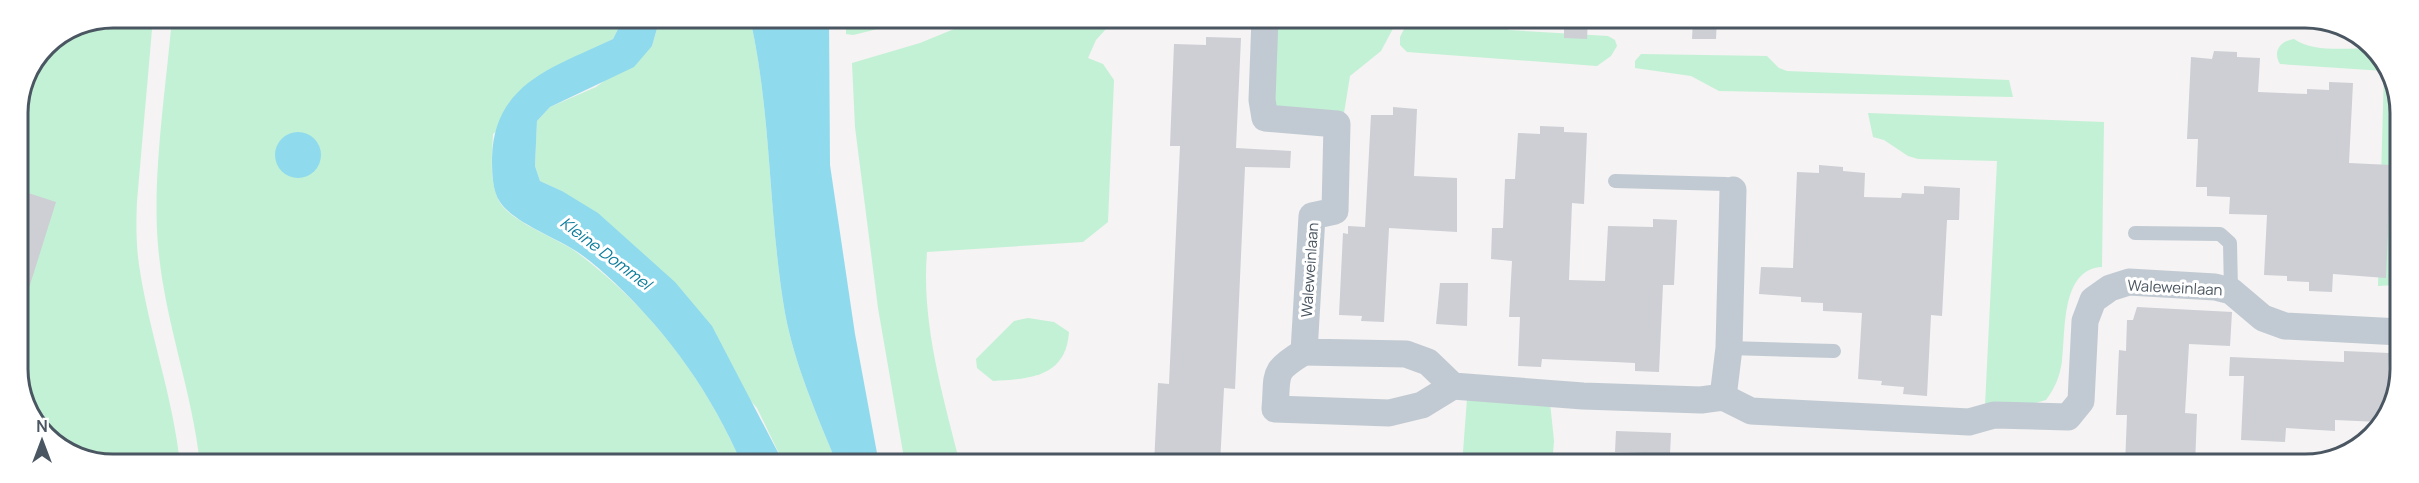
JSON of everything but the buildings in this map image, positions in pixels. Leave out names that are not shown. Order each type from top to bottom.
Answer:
[{"type":"street","name":"Waleweinlaan","points":[[1265,29],[1262,100],[1265,118],[1337,124],[1335,211],[1312,216],[1304,352]]},
{"type":"street","points":[[1453,386],[1428,362],[1406,354],[1304,352],[1282,365],[1278,374],[1275,410],[1389,413],[1422,405],[1453,386],[1583,396],[1701,400],[1723,397],[1729,348],[1734,190]]},
{"type":"street","name":"Waleweinlaan","points":[[1723,397],[1751,411],[1969,422],[1994,415],[2068,417],[2081,401],[2085,321],[2093,300],[2110,288],[2129,282],[2215,287],[2231,291],[2263,318],[2285,326],[2390,331]]},
{"type":"lane","points":[[1615,181],[1726,184],[1734,190]]},
{"type":"lane","points":[[2135,233],[2220,234],[2230,243],[2231,291]]},
{"type":"lane","points":[[1729,348],[1834,351]]},
{"type":"green space","points":[[152,29],[136,225],[143,290],[172,414],[179,454],[92,452],[72,444],[72,411],[40,411],[30,386],[30,97],[35,81],[53,53],[81,35],[97,30]]},
{"type":"green space","points":[[171,29],[618,29],[613,39],[592,49],[493,134],[492,168],[496,193],[505,209],[524,223],[579,254],[606,276],[653,323],[694,375],[737,454],[199,454],[161,273],[157,218],[160,132]]},
{"type":"green space","points":[[657,29],[752,29],[762,91],[775,239],[785,313],[801,371],[833,454],[779,454],[757,408],[562,191],[540,181],[535,166],[537,121],[550,107],[596,87],[652,46]]},
{"type":"green space","points":[[846,29],[878,29],[853,35],[846,34]]},
{"type":"green space","points":[[954,29],[1106,29],[1096,40],[1088,58],[1103,64],[1114,80],[1108,222],[1083,242],[927,252],[927,306],[930,332],[958,454],[903,454],[878,308],[855,127],[852,63],[920,43]]},
{"type":"green space","points":[[1276,29],[1393,29],[1381,51],[1350,76],[1344,113],[1274,107]]},
{"type":"green space","points":[[1404,29],[1508,29],[1608,36],[1615,40],[1617,46],[1611,56],[1597,66],[1407,52],[1400,45],[1400,37]]},
{"type":"green space","points":[[2294,39],[2321,48],[2359,48],[2379,71],[2280,64],[2277,51],[2285,42]]},
{"type":"green space","points":[[1641,54],[1767,56],[1779,68],[1787,71],[2009,80],[2013,97],[1719,91],[1691,76],[1635,68],[1635,61]]},
{"type":"green space","points":[[2384,81],[2389,97],[2390,114],[2390,285],[2378,286]]},
{"type":"green space","points":[[1868,113],[2104,122],[2102,267],[2088,270],[2072,290],[2065,319],[2060,372],[2046,400],[2029,405],[1985,406],[1997,161],[1918,159],[1908,156],[1884,140],[1873,137]]},
{"type":"green space","points":[[1028,318],[1054,322],[1069,332],[1061,358],[1044,373],[1020,379],[993,381],[977,368],[976,359],[1014,321]]},
{"type":"green space","points":[[1467,399],[1550,402],[1554,441],[1553,454],[1463,454]]},
{"type":"water","name":"Kleine Dommel","points":[[618,29],[657,29],[652,46],[634,67],[550,107],[537,121],[535,166],[540,181],[562,191],[598,213],[675,282],[712,326],[779,454],[737,454],[717,413],[688,367],[636,304],[596,266],[576,251],[535,229],[506,209],[495,192],[492,158],[495,132],[504,111],[516,94],[532,80],[550,69],[613,39]]},
{"type":"water","points":[[752,29],[829,29],[830,165],[855,334],[877,454],[833,454],[807,390],[789,333],[775,239],[766,128]]},
{"type":"water","points":[[303,132],[315,138],[320,146],[320,164],[315,172],[307,177],[293,178],[281,172],[276,164],[275,150],[281,138],[289,133]]}]
